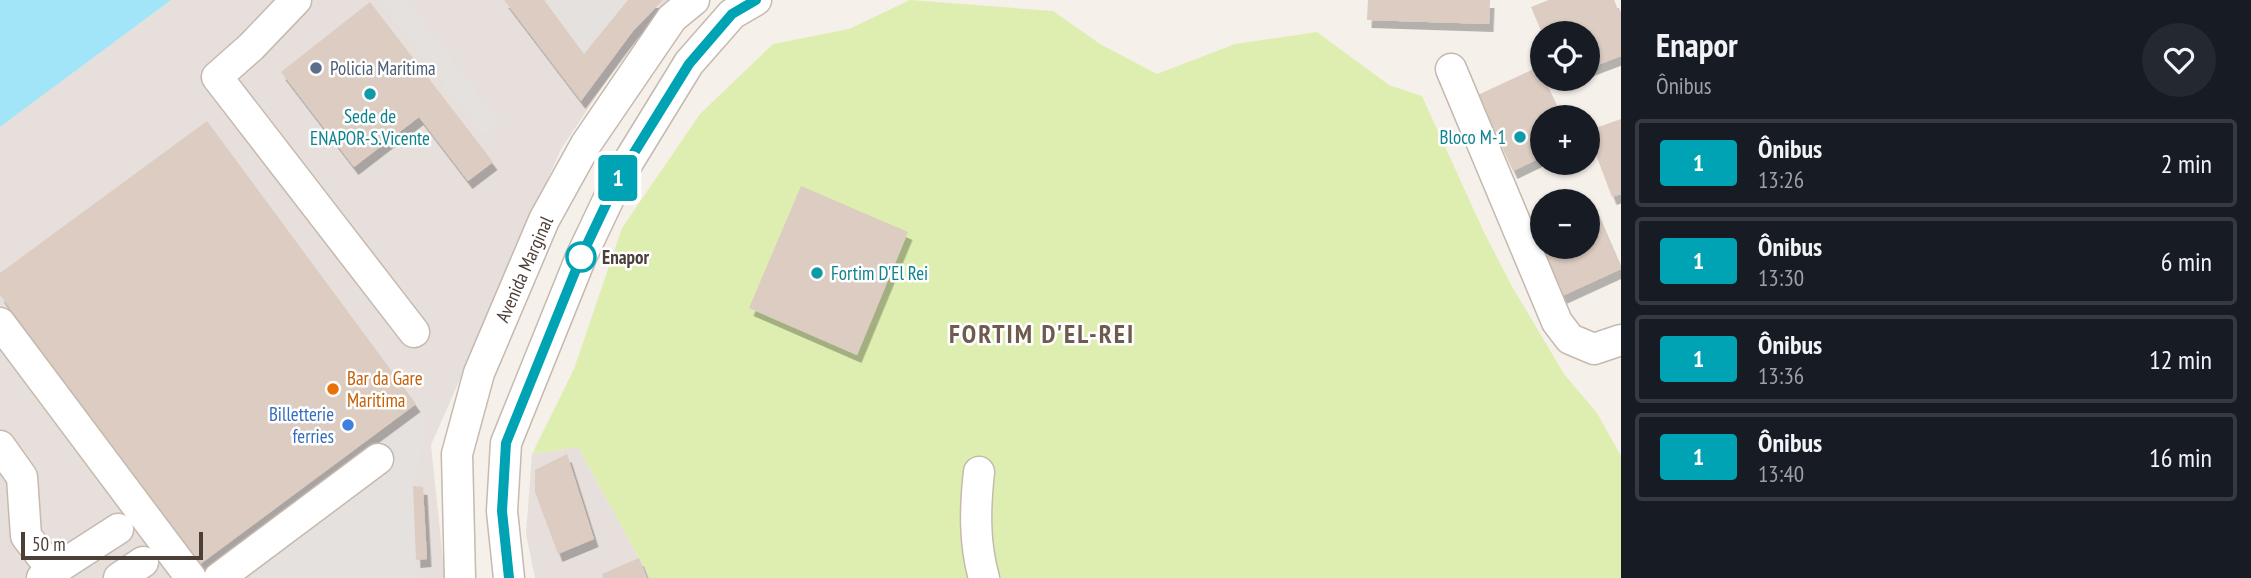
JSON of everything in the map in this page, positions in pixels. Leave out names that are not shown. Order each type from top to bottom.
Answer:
[{"type":"street","points":[[296,0],[251,47],[217,77],[414,332]]},
{"type":"street","name":"Avenida Marginal","points":[[460,578],[457,454],[479,373],[544,220],[586,144],[672,18],[694,0]]},
{"type":"street","points":[[509,578],[502,511],[506,443],[581,257],[619,177],[689,64],[732,14],[756,0]]},
{"type":"street","points":[[1451,69],[1558,322],[1570,339],[1583,346],[1594,349],[1621,340]]},
{"type":"street","points":[[0,323],[191,578]]},
{"type":"street","points":[[0,446],[22,477],[26,536],[47,575],[118,529]]},
{"type":"street","points":[[219,578],[378,459]]},
{"type":"street","points":[[979,472],[975,510],[978,557],[984,578]]},
{"type":"shaded area","points":[[171,0],[674,0],[623,56],[561,149],[431,445],[445,578],[0,578],[0,127]]},
{"type":"shaded area","points":[[378,0],[406,0],[501,123],[483,136]]},
{"type":"shaded area","points":[[544,0],[628,0],[584,54]]},
{"type":"shaded area","points":[[427,410],[419,467],[413,486],[419,578],[202,578]]},
{"type":"shaded area","points":[[578,447],[650,578],[535,578],[526,534],[532,454]]},
{"type":"green space","points":[[910,0],[1053,11],[1100,44],[1157,74],[1235,44],[1317,32],[1389,85],[1422,96],[1510,283],[1564,374],[1597,413],[1621,456],[1621,578],[650,578],[578,447],[532,454],[574,369],[622,228],[700,114],[773,44],[849,29]]},
{"type":"water","points":[[0,0],[171,0],[0,127]]},
{"type":"building","points":[[504,0],[544,0],[584,54],[628,0],[663,0],[633,31],[581,101]]},
{"type":"building","points":[[1368,0],[1490,0],[1489,24],[1367,20]]},
{"type":"building","points":[[1549,0],[1614,0],[1621,17],[1621,56],[1600,64],[1600,21],[1537,21],[1531,7]]},
{"type":"building","name":"Sede de ENAPOR-S.Vicente","points":[[370,2],[493,162],[468,181],[419,117],[354,167],[281,72]]},
{"type":"building","name":"Bloco M-1","points":[[1530,71],[1530,91],[1549,91],[1555,105],[1530,105],[1530,163],[1513,171],[1478,95]]},
{"type":"building","points":[[1621,119],[1621,194],[1612,197],[1600,165],[1600,126]]},
{"type":"building","points":[[207,121],[416,404],[199,565],[0,295],[0,273]]},
{"type":"building","points":[[801,186],[908,232],[857,355],[749,308]]},
{"type":"building","points":[[1600,220],[1621,269],[1562,296],[1545,259],[1600,259]]},
{"type":"building","points":[[567,454],[594,539],[558,554],[535,492],[535,470]]},
{"type":"building","points":[[413,486],[423,487],[427,559],[416,560]]},
{"type":"building","points":[[639,558],[647,578],[603,578],[602,574]]},
{"type":"bus line","name":"1","points":[[509,578],[502,511],[506,443],[581,257],[619,177],[689,64],[732,14],[756,0]]},
{"type":"place","name":"Policia Maritima","points":[[316,68]]},
{"type":"place","name":"Sede de ENAPOR-S.Vicente","points":[[370,94]]},
{"type":"place","name":"Bloco M-1","points":[[1520,137]]},
{"type":"place","name":"Enapor","points":[[581,257]]},
{"type":"place","name":"Fortim D'El Rei","points":[[817,273]]},
{"type":"place","name":"Bar da Gare Maritima","points":[[333,389]]},
{"type":"place","name":"Billetterie ferries","points":[[348,425]]},
{"type":"district","name":"FORTIM D'EL-REI","points":[[1042,334]]}]
